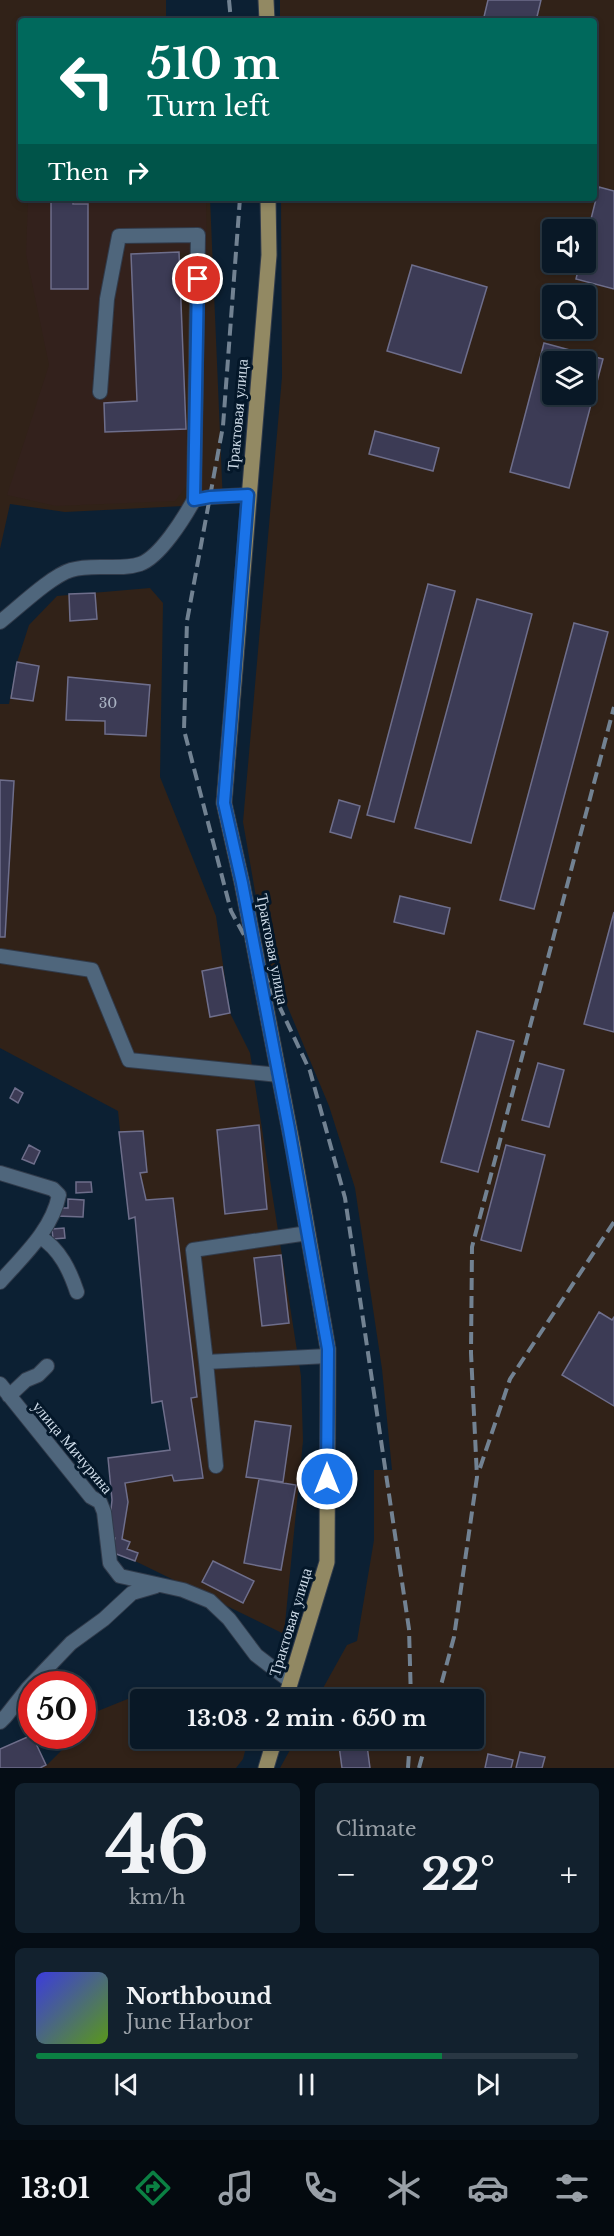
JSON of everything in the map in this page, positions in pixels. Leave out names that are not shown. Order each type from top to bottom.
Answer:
[{"type":"main road","points":[[266,0],[267,18]]},
{"type":"main road","name":"Трактовая улица","points":[[268,201],[269,255],[224,803],[279,1075],[328,1356],[327,1562],[288,1689]]},
{"type":"main road","points":[[266,1768],[271,1749]]},
{"type":"street","points":[[0,622],[40,589],[70,570],[141,563],[158,551],[194,500],[198,235],[119,236],[107,299],[100,392]]},
{"type":"street","points":[[194,500],[248,495]]},
{"type":"street","points":[[0,956],[92,970],[129,1060],[279,1075]]},
{"type":"street","points":[[0,1173],[53,1189],[59,1195],[40,1237],[0,1282]]},
{"type":"street","points":[[216,1466],[193,1250],[308,1233]]},
{"type":"street","points":[[40,1237],[52,1244],[70,1271],[77,1292]]},
{"type":"street","points":[[206,1362],[328,1356]]},
{"type":"street","points":[[9,1396],[26,1380],[38,1375],[47,1366]]},
{"type":"street","name":"улица Мичурина","points":[[0,1384],[91,1497],[100,1502],[104,1512],[110,1563],[120,1576],[183,1590],[210,1601],[229,1619],[256,1655],[290,1681]]},
{"type":"street","points":[[0,1722],[28,1688],[71,1643],[104,1619],[132,1593],[158,1585]]},
{"type":"shaded area","points":[[0,0],[166,0],[166,18],[18,18],[18,201],[210,201],[223,504],[65,512],[10,504],[0,549]]},
{"type":"shaded area","points":[[280,0],[614,0],[614,1768],[280,1768],[290,1749],[484,1749],[484,1689],[323,1689],[347,1645],[357,1641],[374,1540],[374,1470],[392,1470],[382,1369],[355,1188],[329,1106],[266,955],[243,822],[282,377],[281,201],[597,201],[597,18],[280,18]]},
{"type":"shaded area","points":[[28,201],[206,201],[207,253],[180,253],[188,484],[175,501],[56,506],[7,495],[49,365],[26,254]]},
{"type":"shaded area","points":[[150,588],[163,603],[160,777],[216,916],[230,1013],[250,1053],[301,1376],[303,1441],[284,1634],[135,1561],[111,1552],[115,1538],[108,1536],[112,1500],[108,1458],[170,1450],[162,1401],[152,1403],[135,1218],[129,1219],[118,1111],[0,1048],[0,704],[9,704],[17,662],[29,625],[57,596]]},
{"type":"shaded area","points":[[130,1698],[130,1749],[246,1749],[243,1759],[236,1768],[0,1768],[0,1749],[18,1741],[18,1749],[38,1749],[47,1765],[63,1749],[96,1749],[96,1712]]},
{"type":"building","points":[[488,0],[541,0],[537,18],[484,18]]},
{"type":"building","points":[[599,187],[614,191],[614,289],[576,279],[577,273],[596,273],[596,219],[591,219]]},
{"type":"building","points":[[51,201],[88,204],[88,289],[51,289]]},
{"type":"building","points":[[179,252],[186,429],[105,432],[104,403],[137,401],[131,254]]},
{"type":"building","points":[[412,265],[487,287],[461,373],[387,351]]},
{"type":"building","points":[[544,343],[574,351],[542,351],[542,405],[591,405],[569,488],[510,472]]},
{"type":"building","points":[[596,357],[603,359],[596,386]]},
{"type":"building","points":[[375,431],[439,448],[433,471],[369,454]]},
{"type":"building","points":[[428,584],[455,591],[394,822],[367,815]]},
{"type":"building","points":[[95,593],[97,619],[70,621],[69,594]]},
{"type":"building","points":[[477,599],[532,614],[471,843],[415,828]]},
{"type":"building","points":[[574,623],[608,632],[534,909],[500,900]]},
{"type":"building","points":[[17,662],[39,666],[33,701],[11,698]]},
{"type":"building","points":[[68,677],[150,685],[146,736],[105,734],[105,721],[66,720]]},
{"type":"building","points":[[0,780],[14,781],[5,937],[0,937]]},
{"type":"building","points":[[339,800],[360,806],[351,838],[330,832]]},
{"type":"building","points":[[400,896],[450,908],[444,934],[394,922]]},
{"type":"building","points":[[614,912],[614,1032],[584,1024]]},
{"type":"building","points":[[222,967],[230,1013],[210,1017],[202,971]]},
{"type":"building","points":[[477,1031],[514,1041],[478,1172],[441,1162]]},
{"type":"building","points":[[538,1063],[564,1070],[549,1127],[522,1120]]},
{"type":"building","points":[[15,1088],[23,1093],[18,1103],[10,1098]]},
{"type":"building","points":[[259,1125],[267,1209],[225,1214],[217,1130]]},
{"type":"building","points":[[143,1131],[147,1172],[140,1173],[146,1200],[173,1198],[197,1397],[191,1398],[203,1478],[174,1481],[172,1475],[125,1483],[128,1502],[122,1539],[130,1542],[127,1549],[138,1553],[135,1561],[111,1552],[115,1538],[108,1536],[112,1500],[108,1458],[170,1450],[162,1401],[152,1403],[135,1217],[129,1219],[119,1132]]},
{"type":"building","points":[[29,1145],[40,1151],[34,1164],[22,1159]]},
{"type":"building","points":[[506,1145],[545,1155],[521,1251],[481,1240]]},
{"type":"building","points":[[76,1182],[91,1182],[92,1192],[76,1193]]},
{"type":"building","points":[[68,1199],[84,1200],[83,1217],[57,1216],[58,1208],[68,1208]]},
{"type":"building","points":[[64,1228],[65,1238],[53,1239],[52,1229]]},
{"type":"building","points":[[281,1255],[289,1323],[262,1326],[254,1258]]},
{"type":"building","points":[[599,1312],[612,1320],[614,1317],[614,1406],[562,1375]]},
{"type":"building","points":[[255,1421],[291,1426],[283,1482],[246,1477]]},
{"type":"building","points":[[259,1479],[296,1485],[281,1570],[244,1563]]},
{"type":"building","points":[[213,1561],[254,1581],[243,1603],[202,1582]]},
{"type":"building","points":[[18,1741],[18,1749],[39,1749],[46,1765],[40,1768],[0,1768],[0,1749]]},
{"type":"building","points":[[339,1749],[367,1749],[370,1768],[342,1768]]},
{"type":"building","points":[[520,1752],[545,1757],[542,1768],[516,1768]]},
{"type":"building","points":[[488,1754],[513,1760],[511,1768],[485,1768]]},
{"type":"railway","points":[[229,0],[231,18]]},
{"type":"railway","points":[[240,201],[223,426],[187,621],[184,730],[231,911],[256,957],[310,1071],[345,1198],[409,1629],[411,1689]]},
{"type":"railway","points":[[440,1689],[454,1637],[477,1477],[471,1353],[472,1247],[614,707]]},
{"type":"railway","points":[[480,1468],[510,1379],[614,1222]]},
{"type":"railway","points":[[408,1768],[409,1749]]},
{"type":"railway","points":[[419,1768],[424,1749]]},
{"type":"route","points":[[198,279],[194,500],[248,495],[224,803],[242,883],[289,1129],[328,1349],[327,1479]]}]
